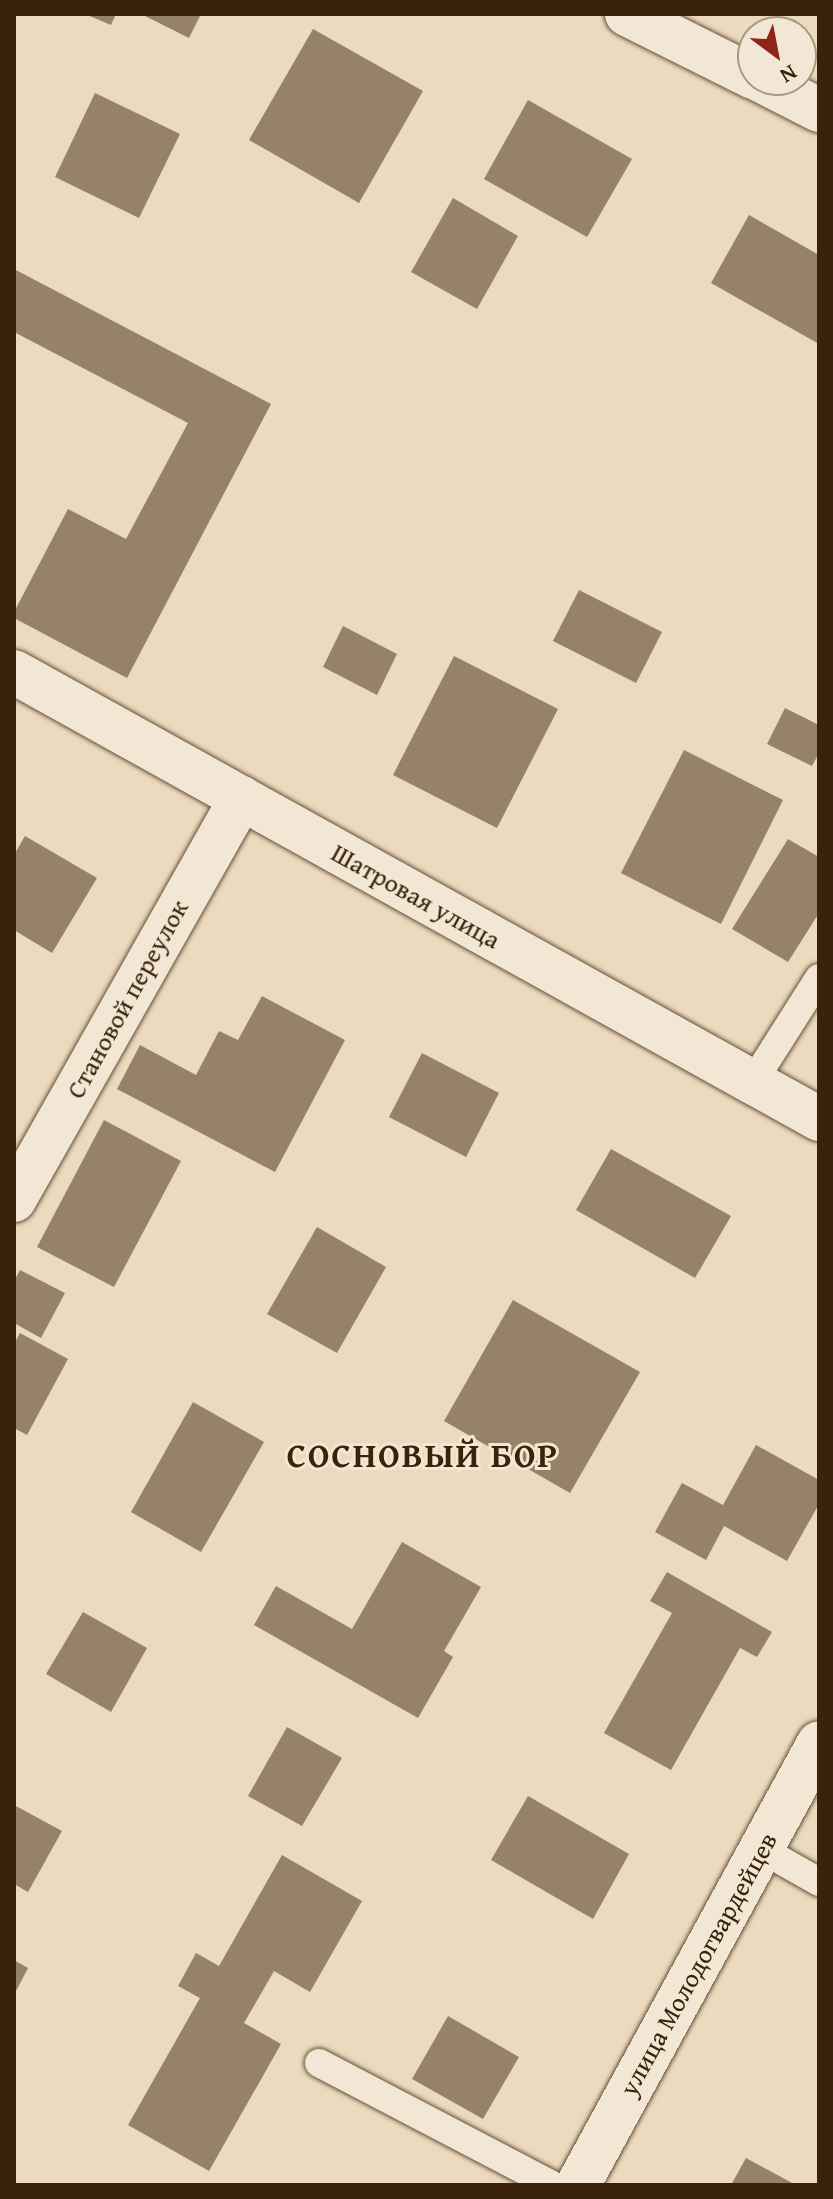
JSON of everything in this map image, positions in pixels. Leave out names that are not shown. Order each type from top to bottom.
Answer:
[{"type":"street","points":[[627,14],[737,69]]},
{"type":"street","points":[[791,96],[819,110]]},
{"type":"street","name":"Шатровая улица","points":[[14,672],[819,1119]]},
{"type":"street","name":"Становой переулок","points":[[14,1200],[241,798]]},
{"type":"street","name":"улица Молодогвардейцев","points":[[578,2185],[819,1743]]},
{"type":"lane","points":[[753,1082],[819,978]]},
{"type":"lane","points":[[761,1849],[819,1882]]},
{"type":"lane","points":[[319,2063],[552,2185]]},
{"type":"building","points":[[85,14],[116,14],[111,25]]},
{"type":"building","points":[[141,14],[201,14],[189,38]]},
{"type":"building","points":[[313,29],[423,91],[359,203],[249,140]]},
{"type":"building","points":[[95,93],[180,134],[139,218],[55,177]]},
{"type":"building","points":[[528,100],[632,159],[587,237],[484,179]]},
{"type":"building","points":[[453,198],[518,236],[477,309],[411,272]]},
{"type":"building","points":[[749,215],[819,255],[819,344],[711,283]]},
{"type":"building","points":[[14,269],[271,404],[127,678],[14,618],[14,612],[68,509],[126,539],[188,423],[14,332]]},
{"type":"building","points":[[579,590],[662,632],[636,683],[553,641]]},
{"type":"building","points":[[343,626],[397,654],[377,695],[323,667]]},
{"type":"building","points":[[454,656],[558,709],[497,828],[393,775]]},
{"type":"building","points":[[785,708],[819,725],[819,753],[812,766],[767,744]]},
{"type":"building","points":[[684,750],[783,800],[721,924],[621,873]]},
{"type":"building","points":[[25,836],[97,878],[52,953],[14,930],[14,855]]},
{"type":"building","points":[[788,839],[819,857],[819,913],[788,962],[732,929]]},
{"type":"building","points":[[262,996],[345,1040],[275,1172],[117,1089],[140,1045],[196,1075],[219,1031],[238,1040]]},
{"type":"building","points":[[422,1053],[499,1093],[466,1157],[389,1117]]},
{"type":"building","points":[[104,1120],[181,1161],[114,1287],[37,1247]]},
{"type":"building","points":[[611,1149],[731,1216],[695,1278],[576,1210]]},
{"type":"building","points":[[317,1227],[386,1267],[337,1353],[267,1314]]},
{"type":"building","points":[[20,1270],[65,1293],[41,1338],[14,1323],[14,1281]]},
{"type":"building","points":[[513,1300],[640,1372],[570,1493],[444,1421]]},
{"type":"building","points":[[20,1333],[68,1359],[27,1435],[14,1428],[14,1344]]},
{"type":"building","points":[[193,1402],[264,1442],[201,1552],[131,1512]]},
{"type":"building","points":[[756,1445],[819,1480],[819,1504],[787,1561],[724,1526],[706,1560],[655,1532],[682,1483],[723,1505]]},
{"type":"building","points":[[402,1542],[481,1587],[444,1651],[453,1657],[418,1718],[254,1625],[276,1586],[352,1629]]},
{"type":"building","points":[[667,1572],[772,1632],[757,1657],[740,1648],[671,1770],[604,1733],[672,1613],[650,1601]]},
{"type":"building","points":[[83,1612],[147,1648],[111,1712],[46,1674]]},
{"type":"building","points":[[287,1727],[342,1758],[302,1826],[248,1796]]},
{"type":"building","points":[[528,1796],[629,1854],[593,1919],[491,1860]]},
{"type":"building","points":[[14,1805],[62,1831],[28,1892],[14,1884]]},
{"type":"building","points":[[282,1855],[362,1901],[310,1992],[274,1971],[244,2023],[281,2044],[209,2171],[128,2125],[200,1998],[178,1986],[196,1953],[219,1966]]},
{"type":"building","points":[[14,1960],[28,1968],[14,1995]]},
{"type":"building","points":[[448,2016],[519,2057],[483,2119],[412,2079]]},
{"type":"building","points":[[746,2158],[796,2185],[731,2185]]},
{"type":"district","name":"СОСНОВЫЙ БОР","points":[[423,1455]]}]
